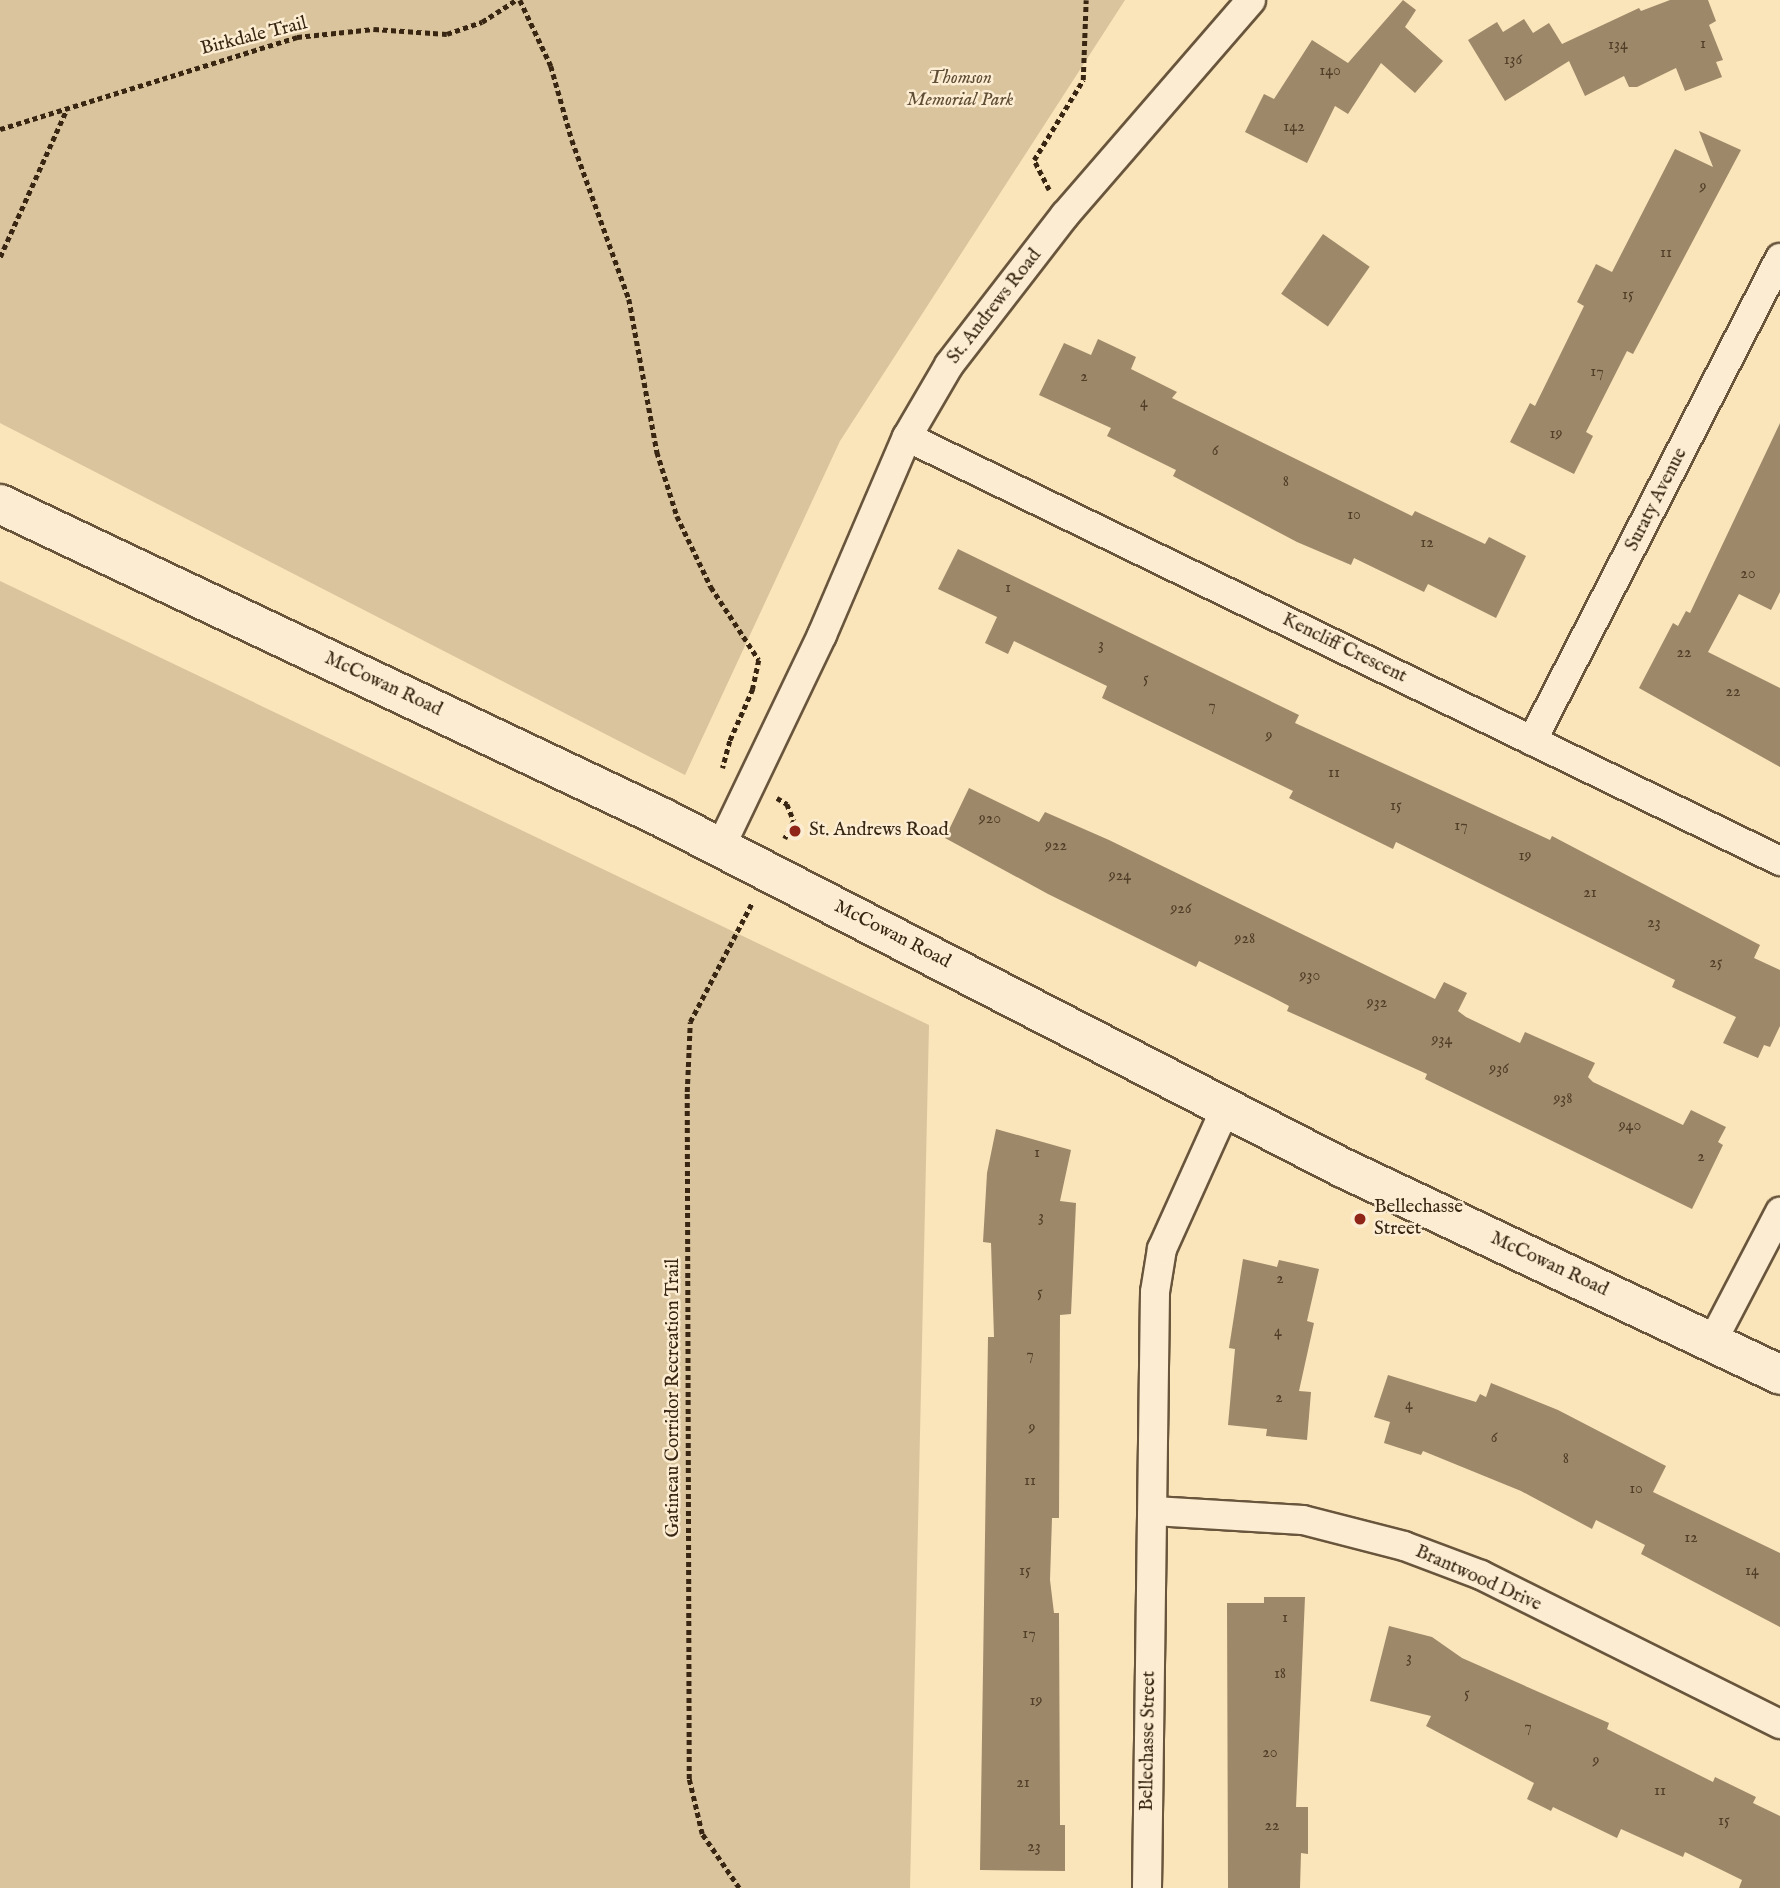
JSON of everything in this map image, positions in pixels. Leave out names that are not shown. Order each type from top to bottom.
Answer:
[{"type":"main road","name":"McCowan Road","points":[[0,504],[720,848],[1227,1105],[1343,1168],[1780,1375]]},
{"type":"street","name":"St. Andrews Road","points":[[720,848],[822,635],[907,437],[949,365],[1065,215],[1251,0]]},
{"type":"street","name":"Suraty Avenue","points":[[1532,741],[1780,258]]},
{"type":"street","name":"Kencliff Crescent","points":[[907,437],[1780,861]]},
{"type":"street","name":"Bellechasse Street","points":[[1147,1888],[1154,1511],[1152,1335],[1161,1249],[1227,1105]]},
{"type":"street","points":[[1712,1342],[1780,1212]]},
{"type":"street","name":"Brantwood Drive","points":[[1154,1511],[1303,1520],[1404,1546],[1481,1576],[1780,1724]]},
{"type":"path","name":"Birkdale Trail","points":[[0,129],[66,111],[217,59],[298,37],[374,29],[447,34],[482,23],[518,0]]},
{"type":"path","points":[[518,0],[551,66],[572,140],[629,299],[657,452],[677,516],[711,587],[759,660],[753,690],[720,766]]},
{"type":"path","points":[[1055,198],[1034,160],[1083,80],[1086,0]]},
{"type":"path","points":[[0,257],[66,111]]},
{"type":"path","points":[[784,840],[794,821],[786,804]]},
{"type":"path","name":"Gatineau Corridor Recreation Trail","points":[[739,1888],[702,1834],[689,1779],[687,1092],[690,1022],[748,909]]},
{"type":"green space","name":"Thomson Memorial Park","points":[[0,0],[1125,0],[840,441],[685,775],[0,423]]},
{"type":"green space","points":[[0,581],[929,1025],[910,1888],[0,1888]]},
{"type":"building","points":[[1403,0],[1416,10],[1405,27],[1443,61],[1415,93],[1381,63],[1348,114],[1335,106],[1307,163],[1245,132],[1264,94],[1274,99],[1312,40],[1348,63]]},
{"type":"building","points":[[1670,0],[1708,0],[1716,21],[1709,25],[1723,60],[1716,62],[1722,77],[1685,91],[1676,68],[1637,87],[1629,87],[1624,76],[1585,96],[1569,61],[1505,101],[1468,40],[1497,22],[1503,32],[1524,19],[1533,33],[1549,23],[1562,44],[1639,8],[1641,11]]},
{"type":"building","points":[[1699,131],[1741,150],[1633,354],[1627,351],[1586,432],[1593,436],[1574,474],[1510,442],[1530,403],[1535,406],[1584,306],[1577,302],[1596,264],[1612,272],[1675,149],[1713,167]]},
{"type":"building","points":[[1323,234],[1370,267],[1328,326],[1281,294]]},
{"type":"building","points":[[1098,339],[1136,357],[1131,369],[1177,392],[1172,398],[1412,516],[1415,511],[1485,544],[1489,537],[1526,556],[1496,618],[1428,584],[1424,592],[1354,558],[1351,565],[1297,542],[1173,476],[1176,470],[1107,436],[1111,428],[1039,395],[1064,343],[1091,355]]},
{"type":"building","points":[[1780,423],[1780,592],[1771,610],[1739,594],[1708,652],[1780,688],[1780,767],[1639,688],[1673,623],[1678,626],[1686,611],[1690,613]]},
{"type":"building","points":[[958,549],[1299,715],[1295,723],[1550,840],[1552,836],[1760,945],[1754,958],[1780,970],[1780,1026],[1770,1047],[1764,1045],[1758,1058],[1723,1043],[1736,1017],[1672,987],[1675,980],[1396,842],[1393,849],[1289,798],[1293,791],[1102,698],[1107,686],[1014,641],[1008,654],[985,643],[997,617],[938,589]]},
{"type":"building","points":[[969,788],[1039,822],[1045,812],[1109,840],[1435,999],[1444,982],[1467,993],[1458,1011],[1466,1017],[1520,1043],[1525,1032],[1595,1063],[1588,1077],[1593,1082],[1683,1125],[1691,1110],[1726,1127],[1718,1142],[1723,1145],[1692,1209],[1425,1079],[1427,1074],[1287,1011],[1289,1006],[1199,961],[1196,967],[1048,894],[945,838]]},
{"type":"building","points":[[996,1129],[1071,1150],[1060,1201],[1076,1203],[1071,1314],[1060,1315],[1059,1518],[1052,1518],[1050,1580],[1054,1613],[1059,1613],[1060,1825],[1065,1825],[1065,1871],[980,1870],[988,1337],[994,1337],[991,1243],[983,1242],[987,1173]]},
{"type":"building","points":[[1243,1259],[1277,1267],[1279,1260],[1319,1269],[1307,1321],[1314,1323],[1299,1391],[1311,1392],[1307,1440],[1266,1436],[1267,1429],[1228,1425],[1235,1349],[1229,1348]]},
{"type":"building","points":[[1388,1375],[1476,1402],[1480,1394],[1486,1397],[1491,1383],[1558,1410],[1666,1466],[1653,1492],[1780,1553],[1780,1627],[1641,1554],[1645,1545],[1596,1520],[1592,1529],[1521,1491],[1423,1451],[1421,1455],[1384,1443],[1390,1422],[1374,1417]]},
{"type":"building","points":[[1264,1597],[1305,1597],[1296,1807],[1308,1807],[1308,1854],[1301,1853],[1300,1888],[1228,1888],[1227,1603],[1264,1603]]},
{"type":"building","points":[[1389,1626],[1432,1637],[1462,1658],[1609,1723],[1607,1729],[1713,1782],[1715,1777],[1756,1797],[1753,1803],[1780,1816],[1780,1888],[1739,1888],[1742,1880],[1685,1852],[1683,1857],[1621,1829],[1617,1838],[1553,1807],[1551,1811],[1527,1799],[1534,1783],[1426,1726],[1431,1716],[1370,1701]]},
{"type":"place","name":"St. Andrews Road","points":[[795,831]]},
{"type":"place","name":"Bellechasse Street","points":[[1360,1219]]}]
